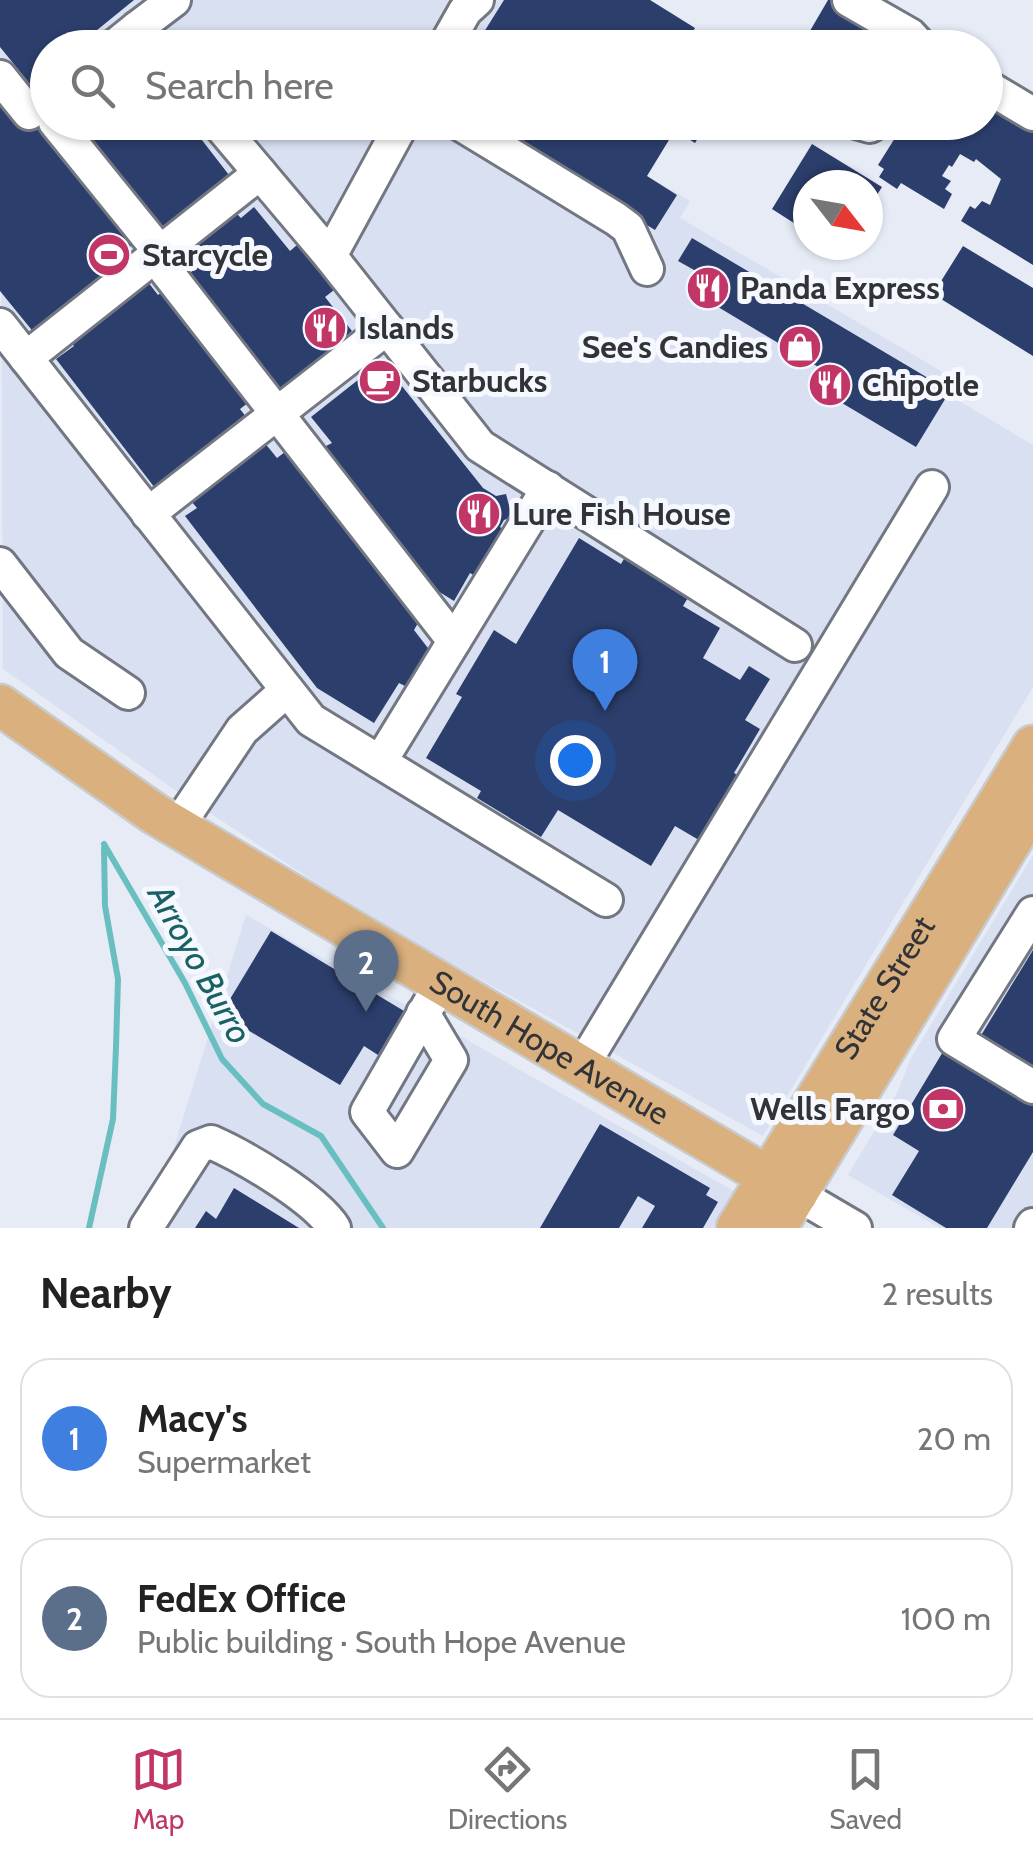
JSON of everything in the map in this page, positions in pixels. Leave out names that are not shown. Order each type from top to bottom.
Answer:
[{"type":"main road","name":"South Hope Avenue","points":[[0,705],[432,999],[581,1068],[783,1186]]},
{"type":"main road","name":"State Street","points":[[776,1228],[783,1186],[1033,746]]},
{"type":"main road","name":"State Street","points":[[737,1228],[783,1186],[908,1010],[1022,846],[1033,804]]},
{"type":"street","points":[[145,30],[174,0]]},
{"type":"street","points":[[454,30],[465,10],[478,0]]},
{"type":"street","points":[[850,0],[901,30]]},
{"type":"street","points":[[0,77],[30,113]]},
{"type":"street","points":[[1003,96],[1033,114]]},
{"type":"street","points":[[70,140],[454,642]]},
{"type":"street","points":[[232,140],[330,256],[480,446],[795,645]]},
{"type":"street","points":[[330,256],[393,140]]},
{"type":"street","points":[[487,140],[628,228],[646,270]]},
{"type":"street","points":[[26,358],[260,174]]},
{"type":"street","points":[[0,324],[310,720],[606,900]]},
{"type":"street","points":[[148,514],[388,328]]},
{"type":"street","points":[[581,1068],[932,487]]},
{"type":"street","points":[[380,762],[548,488]]},
{"type":"street","points":[[0,564],[69,652],[128,694]]},
{"type":"street","points":[[177,827],[242,730],[287,690]]},
{"type":"street","points":[[954,1039],[1033,913]]},
{"type":"street","points":[[432,999],[451,1060],[397,1152],[367,1112],[432,999]]},
{"type":"street","points":[[908,1010],[1033,1086]]},
{"type":"street","points":[[146,1228],[198,1147],[211,1142],[324,1212],[334,1228]]},
{"type":"street","points":[[783,1186],[855,1228]]},
{"type":"shaded area","points":[[0,0],[650,0],[694,30],[30,30],[30,140],[669,140],[647,176],[690,201],[680,218],[963,384],[954,398],[1033,445],[1033,687],[763,1136],[433,953],[312,880],[3,669]]},
{"type":"shaded area","points":[[1033,855],[1033,1228],[940,1228],[848,1175],[897,1093],[911,1058]]},
{"type":"shaded area","points":[[246,915],[734,1191],[712,1228],[149,1228]]},
{"type":"building","points":[[0,0],[134,0],[97,30],[30,30],[30,84],[0,47]]},
{"type":"building","points":[[504,0],[650,0],[695,28],[694,30],[485,30]]},
{"type":"building","points":[[828,0],[833,0],[879,30],[810,30]]},
{"type":"building","points":[[0,96],[30,113],[30,140],[56,140],[137,241],[120,255],[131,269],[35,334],[0,291]]},
{"type":"building","points":[[1003,105],[1033,124],[1033,265],[961,221],[970,206],[975,209],[982,201],[990,205],[1001,179],[976,159],[974,162],[960,154],[952,167],[949,165],[942,176],[951,181],[945,189],[952,194],[944,209],[901,183],[897,189],[883,180],[884,169],[878,165],[894,140],[1003,140]]},
{"type":"building","points":[[83,140],[202,140],[229,175],[215,186],[221,194],[162,241]]},
{"type":"building","points":[[506,140],[669,140],[647,176],[677,195],[655,230]]},
{"type":"building","points":[[812,144],[854,170],[796,170]]},
{"type":"building","points":[[793,175],[793,222],[772,209]]},
{"type":"building","points":[[254,207],[290,251],[297,245],[334,290],[325,297],[352,331],[324,354],[330,361],[284,398],[186,276],[195,269],[184,255],[236,213],[241,218]]},
{"type":"building","points":[[692,238],[950,391],[916,447],[815,387],[825,371],[693,292],[703,275],[678,261]]},
{"type":"building","points":[[963,246],[1033,288],[1033,356],[933,294]]},
{"type":"building","points":[[148,282],[158,295],[168,288],[253,399],[240,409],[253,426],[158,492],[56,359],[74,346],[71,342]]},
{"type":"building","points":[[382,361],[483,488],[496,496],[506,494],[512,517],[504,520],[500,527],[505,530],[477,577],[470,573],[454,601],[428,585],[322,448],[332,443],[311,417]]},
{"type":"building","points":[[264,442],[277,458],[285,452],[418,623],[414,630],[431,652],[407,687],[399,683],[374,723],[317,688],[185,516],[197,508],[191,501]]},
{"type":"building","points":[[579,538],[621,564],[628,552],[692,591],[683,606],[720,628],[703,658],[740,680],[749,666],[770,679],[745,720],[760,729],[734,773],[743,778],[704,843],[675,826],[651,866],[558,810],[541,837],[477,798],[481,791],[426,758],[462,697],[456,694],[494,630],[516,644]]},
{"type":"building","points":[[271,931],[404,1011],[378,1055],[364,1046],[340,1085],[221,1014]]},
{"type":"building","points":[[1033,950],[1033,1069],[980,1037]]},
{"type":"building","points":[[944,1050],[1033,1104],[1033,1152],[987,1228],[946,1228],[892,1195],[919,1151],[893,1135]]},
{"type":"building","points":[[600,1124],[710,1188],[706,1195],[718,1202],[703,1228],[642,1228],[655,1206],[638,1196],[619,1228],[540,1228]]},
{"type":"building","points":[[234,1188],[299,1228],[195,1228],[206,1211],[216,1219]]},
{"type":"waterway","name":"Arroyo Burro","points":[[104,844],[185,983],[222,1059],[263,1104],[321,1136],[383,1228]]},
{"type":"waterway","points":[[89,1228],[113,1119],[116,1047],[118,979],[105,906],[104,848]]},
{"type":"place","name":"Starcycle","points":[[109,255]]},
{"type":"place","name":"Panda Express","points":[[708,288]]},
{"type":"place","name":"Islands","points":[[325,328]]},
{"type":"place","name":"See's Candies","points":[[800,347]]},
{"type":"place","name":"Starbucks","points":[[380,381]]},
{"type":"place","name":"Chipotle","points":[[830,385]]},
{"type":"place","name":"Lure Fish House","points":[[479,514]]},
{"type":"place","name":"Macy's","points":[[605,711]]},
{"type":"place","name":"FedEx Office","points":[[366,1012]]},
{"type":"place","name":"Wells Fargo","points":[[943,1109]]}]
